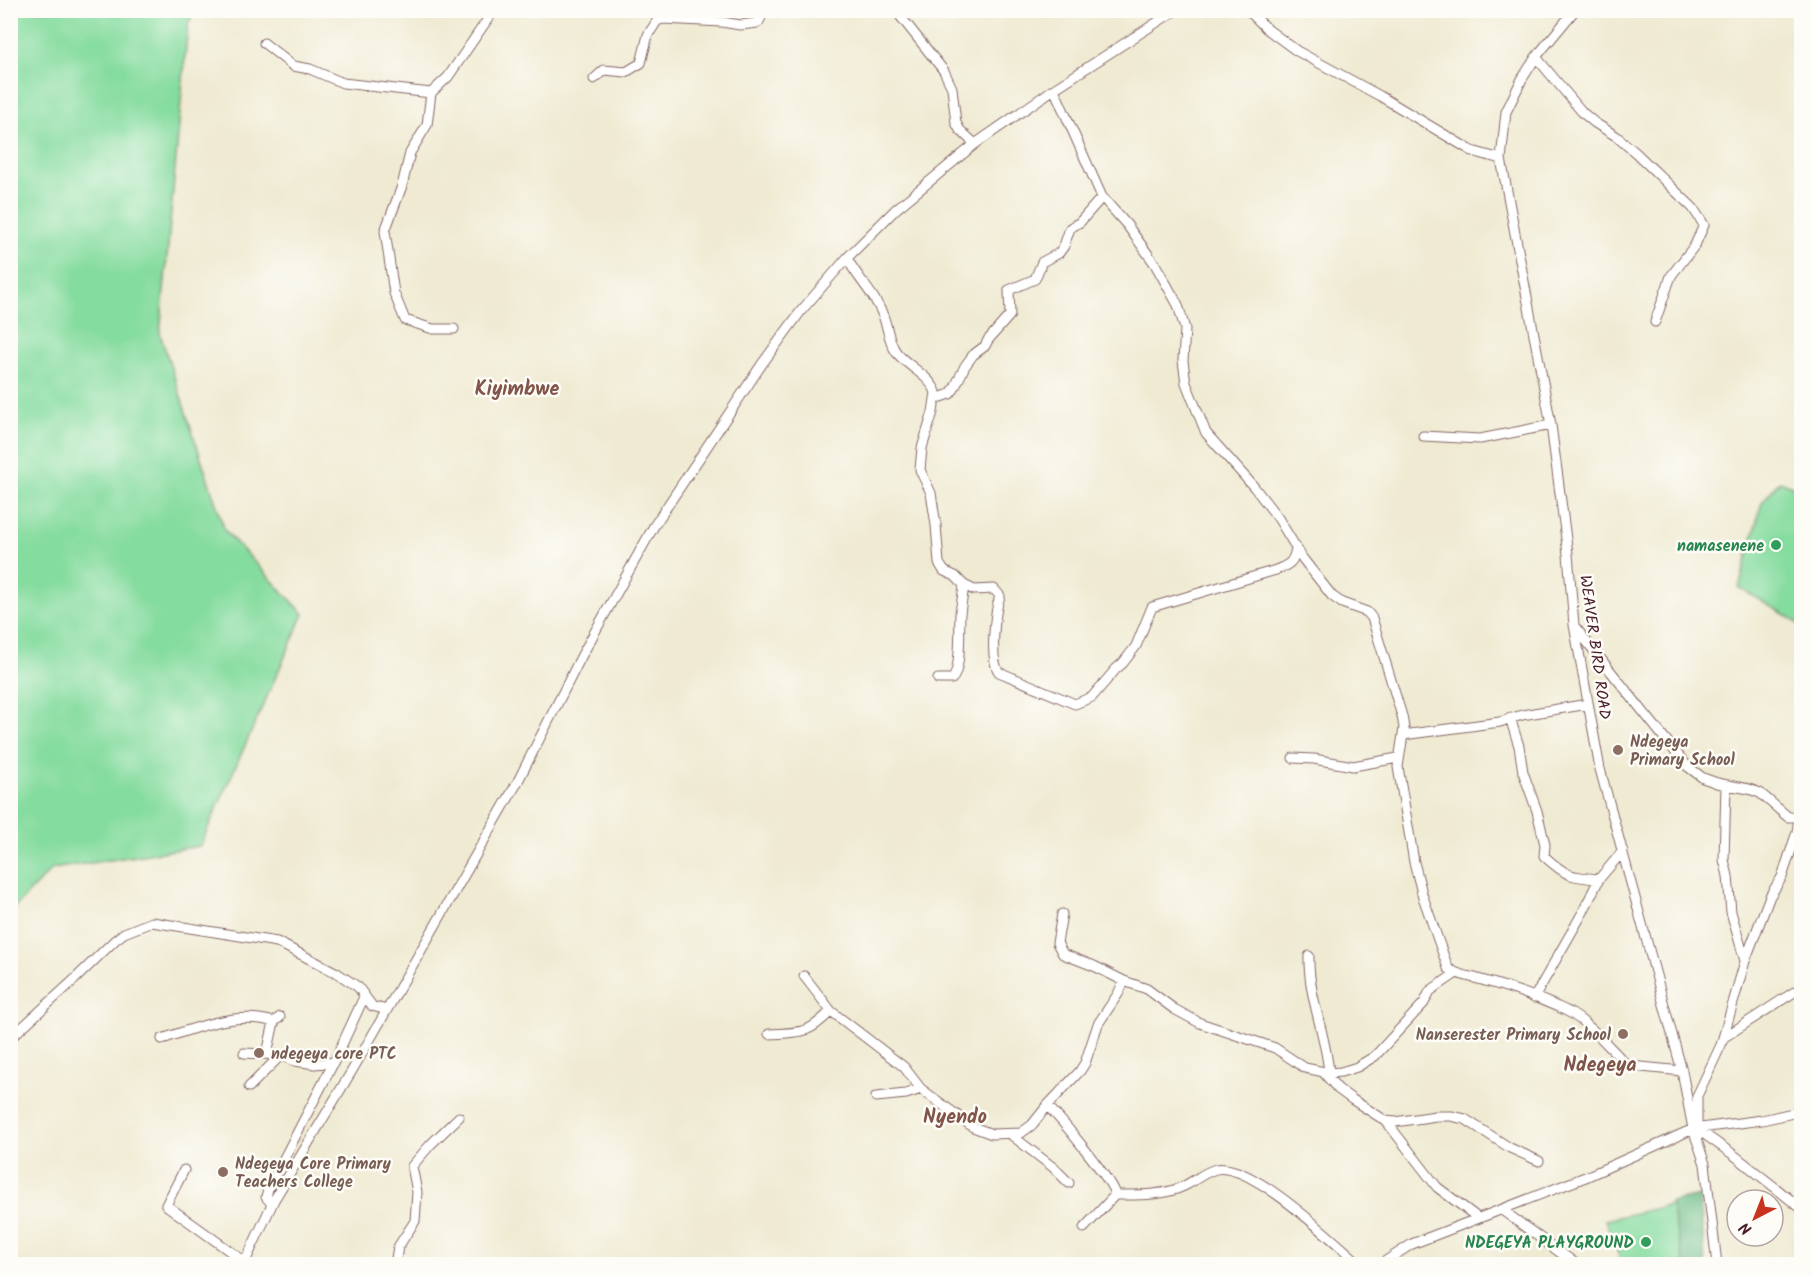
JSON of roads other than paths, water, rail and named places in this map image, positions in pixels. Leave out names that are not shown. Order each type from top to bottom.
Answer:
[{"type":"street","points":[[454,329],[433,329],[405,320],[394,293],[385,231],[402,186],[410,153],[427,125],[431,93],[448,77],[494,10]]},
{"type":"street","points":[[594,79],[604,70],[626,72],[641,63],[648,35],[657,21],[663,19],[722,21],[740,25],[758,23],[765,10]]},
{"type":"street","points":[[898,10],[901,17],[944,71],[952,88],[956,123],[975,144]]},
{"type":"street","points":[[184,1170],[166,1205],[245,1263],[272,1204],[387,1010],[517,783],[582,655],[654,526],[762,364],[801,311],[847,258],[896,209],[975,144],[1054,89],[1176,10]]},
{"type":"street","points":[[1248,10],[1267,29],[1297,51],[1380,96],[1472,151],[1501,159]]},
{"type":"street","name":"WEAVER BIRD ROAD","points":[[1575,10],[1536,57],[1522,79],[1506,112],[1501,159],[1551,425],[1568,554],[1574,626],[1600,770],[1705,1164],[1718,1264]]},
{"type":"street","points":[[264,43],[293,66],[310,69],[343,83],[431,93]]},
{"type":"street","points":[[1536,57],[1583,113],[1616,136],[1635,153],[1693,208],[1704,225],[1695,245],[1671,276],[1655,322]]},
{"type":"street","points":[[1054,89],[1102,197],[1127,225],[1155,264],[1178,305],[1185,329],[1186,383],[1206,433],[1278,518],[1303,560],[1332,596],[1342,603],[1367,612],[1372,618],[1402,716],[1404,728],[1398,767],[1414,862],[1423,897],[1448,968],[1455,974],[1479,979],[1559,1007],[1577,1016],[1626,1064],[1682,1071]]},
{"type":"street","points":[[936,399],[950,394],[973,355],[985,346],[993,333],[1010,315],[1009,290],[1035,279],[1042,262],[1059,253],[1070,228],[1080,222],[1102,197]]},
{"type":"street","points":[[847,258],[885,318],[891,345],[903,360],[935,388],[936,399],[922,448],[920,470],[930,493],[936,525],[939,563],[944,571],[955,576],[964,585],[974,590],[994,589],[1000,596],[996,606],[994,659],[999,672],[1075,704],[1096,694],[1123,663],[1136,646],[1152,607],[1276,570],[1290,564],[1295,556],[1296,548]]},
{"type":"street","points":[[1423,436],[1480,439],[1551,425]]},
{"type":"street","points":[[938,679],[952,679],[957,670],[964,585]]},
{"type":"street","points":[[1574,626],[1687,766],[1703,778],[1749,789],[1760,794],[1788,817],[1800,817],[1799,834],[1744,960],[1723,1038],[1697,1096],[1695,1129]]},
{"type":"street","points":[[1403,735],[1437,732],[1588,704]]},
{"type":"street","points":[[1510,718],[1519,746],[1523,772],[1537,811],[1545,845],[1544,856],[1561,872],[1575,878],[1599,879]]},
{"type":"street","points":[[1293,758],[1353,766],[1398,758]]},
{"type":"street","points":[[1726,785],[1724,860],[1728,876],[1731,912],[1744,960]]},
{"type":"street","points":[[1534,998],[1599,879],[1623,852]]},
{"type":"street","points":[[1062,914],[1057,943],[1063,954],[1147,989],[1174,1009],[1200,1023],[1275,1048],[1305,1068],[1326,1073],[1357,1067],[1375,1056],[1424,1003],[1430,992],[1455,974]]},
{"type":"street","points":[[10,1040],[115,940],[124,933],[152,922],[276,942],[344,978],[358,987],[372,1006],[387,1010]]},
{"type":"street","points":[[1309,956],[1310,981],[1328,1059],[1326,1073],[1338,1089],[1386,1121],[1437,1187],[1478,1218]]},
{"type":"street","points":[[804,976],[831,1011],[904,1067],[921,1089],[982,1132],[992,1134],[1025,1131],[1080,1071],[1085,1063],[1098,1024],[1124,981]]},
{"type":"street","points":[[1723,1038],[1802,987]]},
{"type":"street","points":[[272,1204],[266,1197],[268,1189],[334,1062],[364,997]]},
{"type":"street","points":[[769,1034],[806,1031],[816,1026],[831,1011]]},
{"type":"street","points":[[162,1039],[213,1021],[277,1019],[267,1054]]},
{"type":"street","points":[[243,1053],[281,1055],[295,1061],[315,1064],[334,1062]]},
{"type":"street","points":[[249,1087],[281,1055]]},
{"type":"street","points":[[876,1097],[906,1094],[921,1089]]},
{"type":"street","points":[[1047,1106],[1080,1142],[1114,1188],[1115,1195]]},
{"type":"street","points":[[1381,1264],[1412,1244],[1588,1176],[1695,1129],[1762,1120],[1802,1111]]},
{"type":"street","points":[[1386,1121],[1451,1116],[1465,1119],[1510,1148],[1539,1161]]},
{"type":"street","points":[[394,1264],[398,1248],[415,1221],[417,1192],[412,1166],[459,1117]]},
{"type":"street","points":[[1695,1129],[1742,1161],[1802,1209]]},
{"type":"street","points":[[1010,1134],[1054,1168],[1069,1183]]},
{"type":"street","points":[[1084,1228],[1115,1195],[1163,1193],[1186,1185],[1215,1169],[1231,1170],[1260,1182],[1325,1232],[1360,1264]]},
{"type":"street","points":[[1502,1210],[1576,1264]]},
{"type":"place","name":"namasenene","points":[[1776,545]]},
{"type":"place","name":"Ndegeya Primary School","points":[[1618,750]]},
{"type":"place","name":"Nanserester Primary School","points":[[1623,1034]]},
{"type":"place","name":"ndegeya core PTC","points":[[259,1053]]},
{"type":"place","name":"Ndegeya Core Primary Teachers College","points":[[223,1172]]},
{"type":"place","name":"NDEGEYA PLAYGROUND","points":[[1646,1242]]},
{"type":"district","name":"Kiyimbwe","points":[[517,388]]},
{"type":"district","name":"Ndegeya","points":[[1600,1064]]},
{"type":"district","name":"Nyendo","points":[[955,1116]]}]
